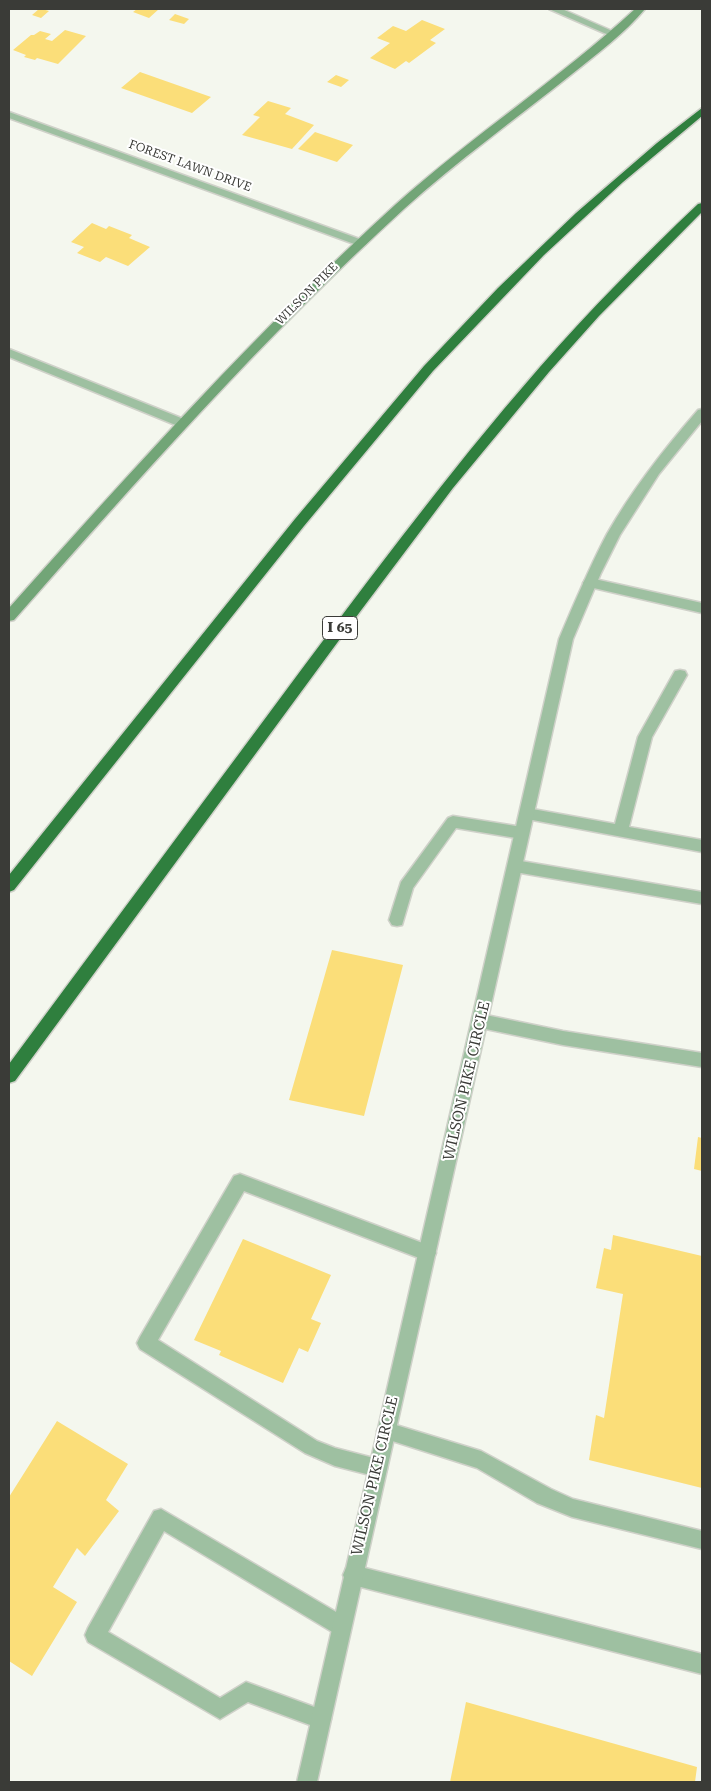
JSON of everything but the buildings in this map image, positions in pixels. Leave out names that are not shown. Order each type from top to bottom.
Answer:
[{"type":"highway","points":[[9,886],[307,513],[395,407],[475,319],[528,265],[632,169],[702,111]]},
{"type":"highway","name":"I 65","points":[[9,1076],[415,527],[494,427],[581,326],[702,206]]},
{"type":"main road","name":"WILSON PIKE","points":[[9,616],[182,423],[294,307],[402,204],[614,34],[640,9]]},
{"type":"street","points":[[554,9],[614,34]]},
{"type":"street","name":"FOREST LAWN DRIVE","points":[[9,115],[361,243]]},
{"type":"street","points":[[9,354],[182,423]]},
{"type":"street","name":"WILSON PIKE CIRCLE","points":[[307,1782],[566,640],[590,583],[614,534],[662,462],[702,413]]},
{"type":"street","points":[[590,583],[702,608]]},
{"type":"street","points":[[622,831],[645,737],[680,675]]},
{"type":"street","points":[[527,814],[702,846]]},
{"type":"street","points":[[397,920],[406,886],[452,822],[522,833]]},
{"type":"street","points":[[515,866],[702,898]]},
{"type":"street","points":[[481,1021],[563,1038],[658,1051],[702,1060]]},
{"type":"street","points":[[378,1468],[335,1457],[311,1446],[146,1343],[240,1182],[427,1253]]},
{"type":"street","points":[[386,1431],[481,1460],[544,1496],[572,1508],[702,1540]]},
{"type":"street","points":[[321,1719],[246,1692],[220,1708],[95,1635],[161,1518],[341,1626]]},
{"type":"street","points":[[353,1575],[702,1664]]}]
